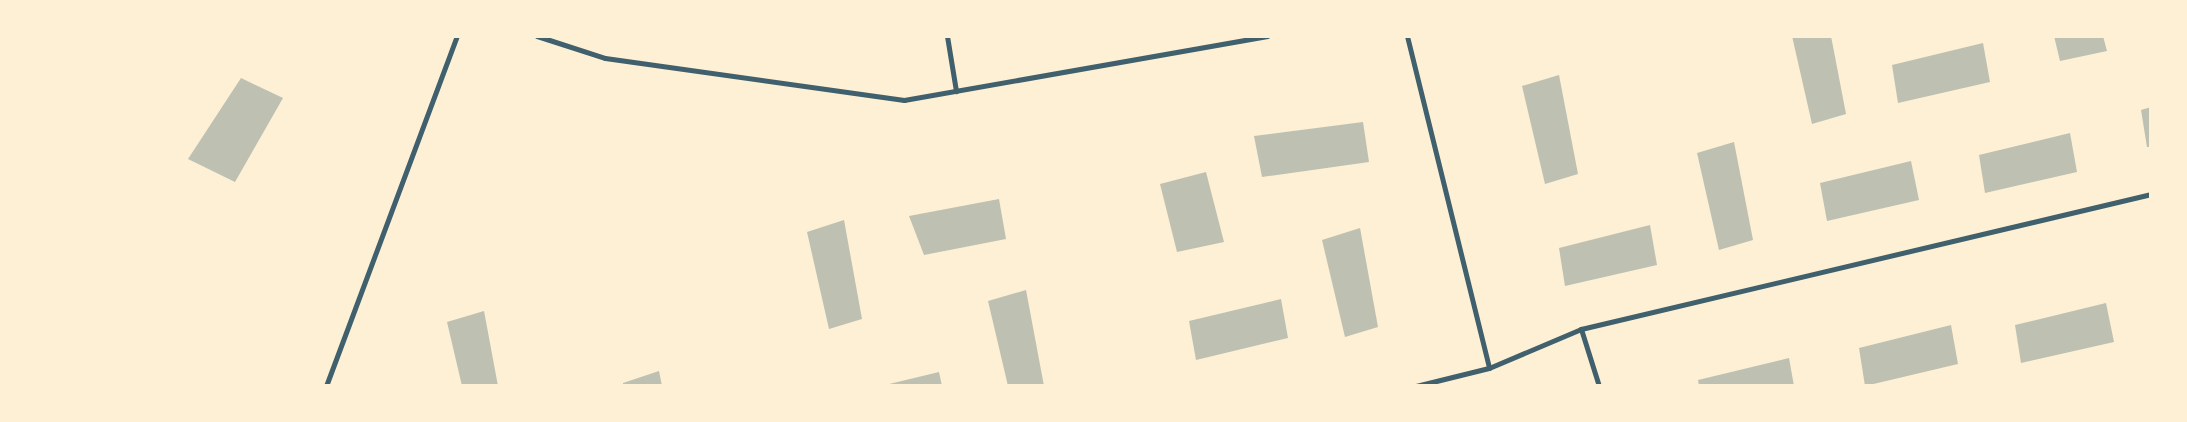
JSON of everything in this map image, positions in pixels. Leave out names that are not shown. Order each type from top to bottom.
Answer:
[{"type":"street","points":[[326,386],[457,36]]},
{"type":"street","points":[[537,36],[605,58],[904,100],[1267,36]]},
{"type":"street","points":[[948,36],[956,91]]},
{"type":"street","points":[[1407,36],[1489,368]]},
{"type":"street","points":[[1416,386],[1489,368],[1580,329],[2151,194]]},
{"type":"street","points":[[1580,329],[1599,386]]},
{"type":"building","points":[[1792,36],[1831,36],[1846,114],[1812,124]]},
{"type":"building","points":[[2054,36],[2103,36],[2107,51],[2060,61]]},
{"type":"building","points":[[1983,43],[1990,82],[1898,103],[1892,65]]},
{"type":"building","points":[[1559,75],[1578,174],[1545,184],[1522,86]]},
{"type":"building","points":[[241,78],[283,98],[235,182],[188,159]]},
{"type":"building","points":[[2151,107],[2151,147],[2147,147],[2141,110]]},
{"type":"building","points":[[1363,122],[1369,162],[1262,177],[1254,136]]},
{"type":"building","points":[[2070,133],[2077,172],[1985,193],[1979,155]]},
{"type":"building","points":[[1734,142],[1753,240],[1719,250],[1697,153]]},
{"type":"building","points":[[1911,161],[1919,200],[1827,221],[1820,183]]},
{"type":"building","points":[[1206,172],[1224,242],[1177,252],[1160,184]]},
{"type":"building","points":[[999,199],[1006,239],[924,255],[909,216]]},
{"type":"building","points":[[844,220],[862,319],[829,329],[807,232]]},
{"type":"building","points":[[1650,225],[1657,265],[1565,286],[1559,248]]},
{"type":"building","points":[[1360,228],[1378,327],[1345,337],[1322,240]]},
{"type":"building","points":[[1026,290],[1044,386],[1008,386],[988,301]]},
{"type":"building","points":[[1281,299],[1288,338],[1196,360],[1189,321]]},
{"type":"building","points":[[2106,303],[2114,342],[2021,363],[2015,325]]},
{"type":"building","points":[[484,311],[498,386],[462,386],[447,322]]},
{"type":"building","points":[[1951,325],[1958,364],[1865,386],[1859,348]]},
{"type":"building","points":[[1789,358],[1794,386],[1699,386],[1698,380]]},
{"type":"building","points":[[659,371],[662,386],[623,386],[623,383]]},
{"type":"building","points":[[939,372],[942,386],[885,386],[885,385]]}]
